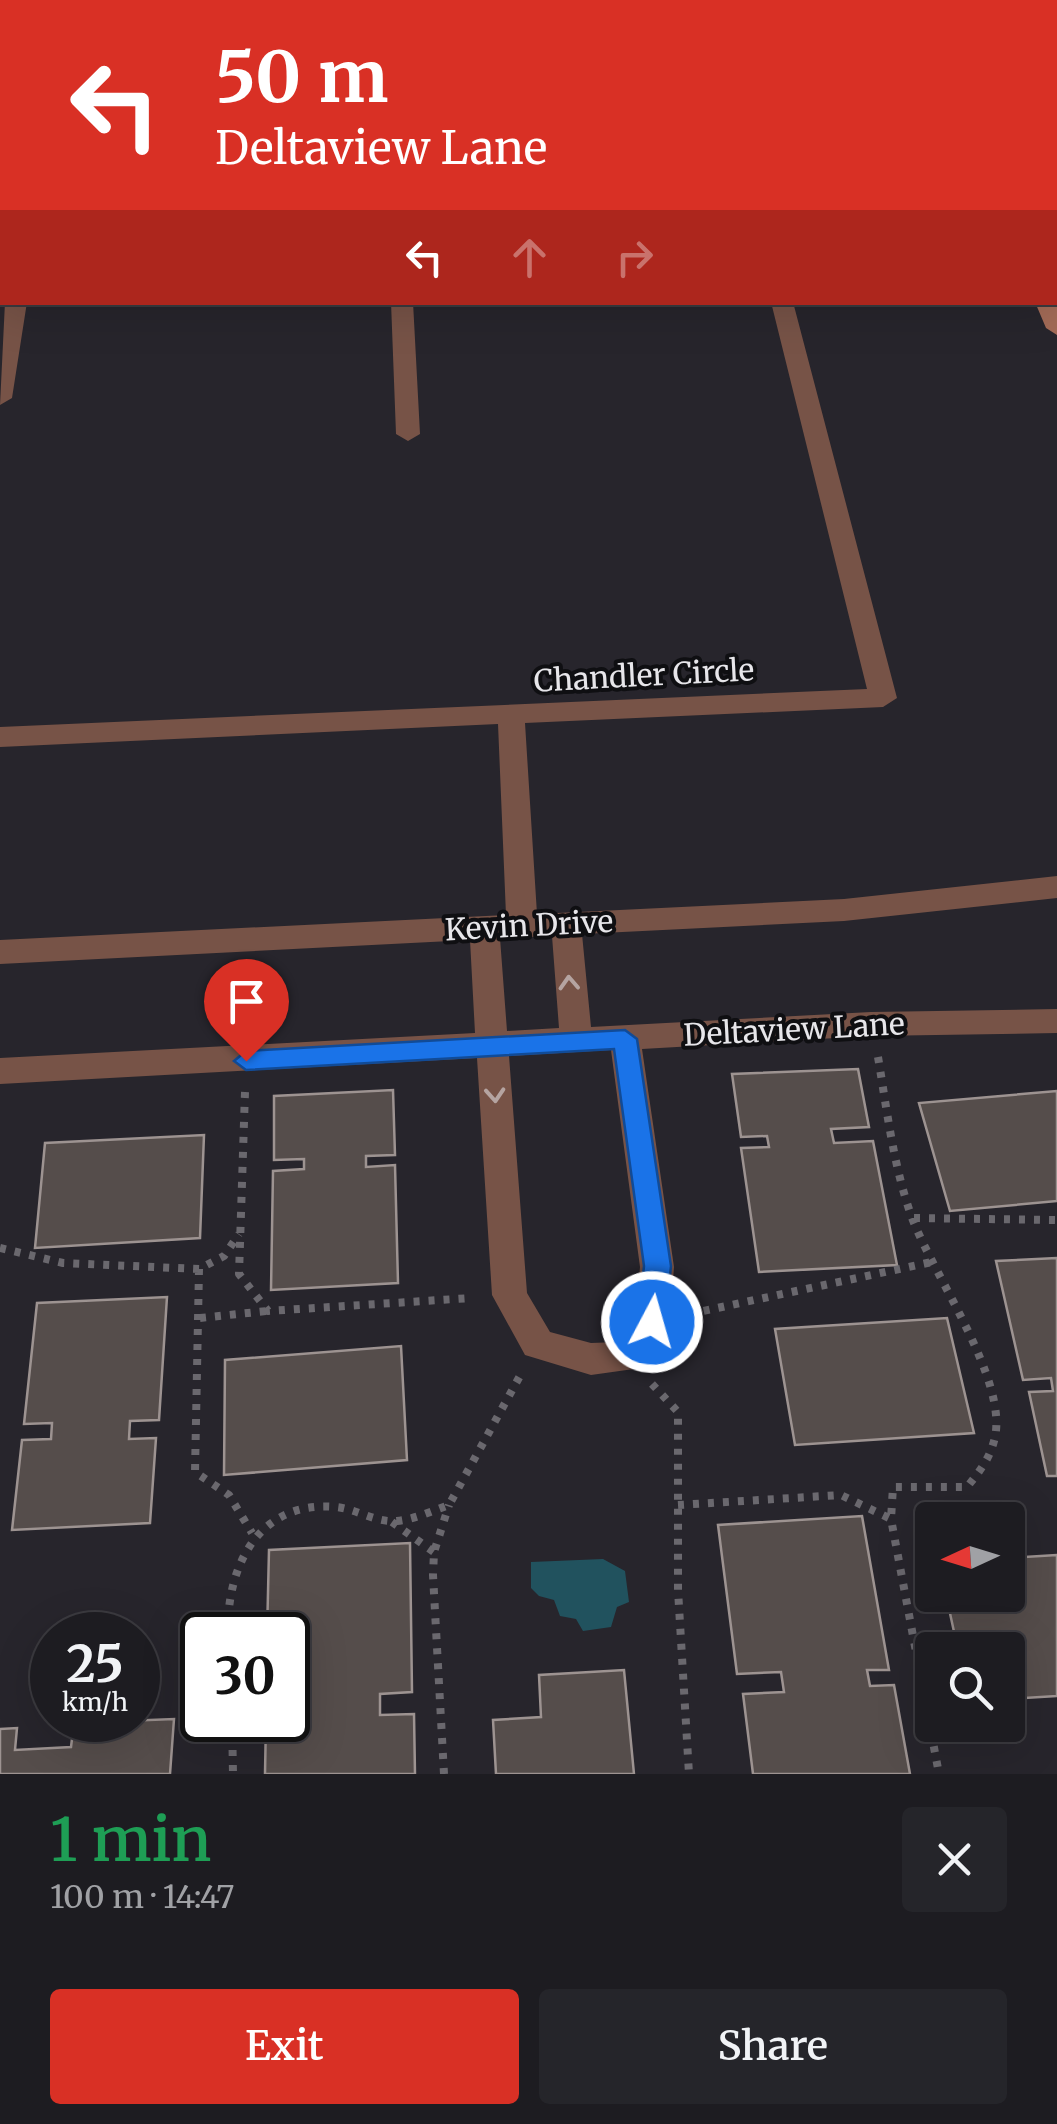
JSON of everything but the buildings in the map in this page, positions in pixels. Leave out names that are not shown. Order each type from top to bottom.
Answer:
[{"type":"street","points":[[402,305],[408,434]]},
{"type":"street","name":"Chandler Circle","points":[[0,737],[883,698],[783,305]]},
{"type":"street","points":[[0,398],[10,312]]},
{"type":"street","points":[[511,715],[522,926]]},
{"type":"street","name":"Kevin Drive","points":[[0,952],[844,910],[1057,887]]},
{"type":"street","points":[[566,924],[576,1042]]},
{"type":"street","points":[[484,928],[510,1296],[538,1344],[591,1359],[628,1357],[652,1322],[658,1266],[625,1039]]},
{"type":"street","name":"Deltaview Lane","points":[[0,1071],[246,1061],[871,1024],[1057,1021]]},
{"type":"path","points":[[871,1024],[904,1195],[932,1262],[986,1363],[999,1422],[986,1468],[967,1487],[893,1487],[890,1518],[939,1774]]},
{"type":"path","points":[[246,1061],[239,1274],[268,1311]]},
{"type":"path","points":[[914,1218],[1057,1220]]},
{"type":"path","points":[[0,1248],[63,1263],[199,1269],[224,1256],[240,1233]]},
{"type":"path","points":[[652,1322],[932,1262]]},
{"type":"path","points":[[199,1269],[196,1472],[230,1495],[252,1533]]},
{"type":"path","points":[[200,1318],[510,1296]]},
{"type":"path","points":[[444,1774],[434,1552],[449,1505],[538,1344]]},
{"type":"path","points":[[628,1357],[678,1412],[689,1774]]},
{"type":"path","points":[[678,1505],[841,1495],[890,1518]]},
{"type":"path","points":[[392,1522],[449,1505]]},
{"type":"path","points":[[227,1612],[234,1573],[252,1533],[287,1513],[333,1506],[392,1522],[434,1552]]},
{"type":"path","points":[[232,1742],[233,1774]]},
{"type":"water","points":[[603,1559],[625,1571],[629,1602],[617,1607],[611,1627],[583,1631],[576,1619],[560,1616],[554,1600],[539,1596],[531,1588],[531,1562]]},
{"type":"route","points":[[246,1061],[625,1039],[658,1266],[652,1322]]}]
